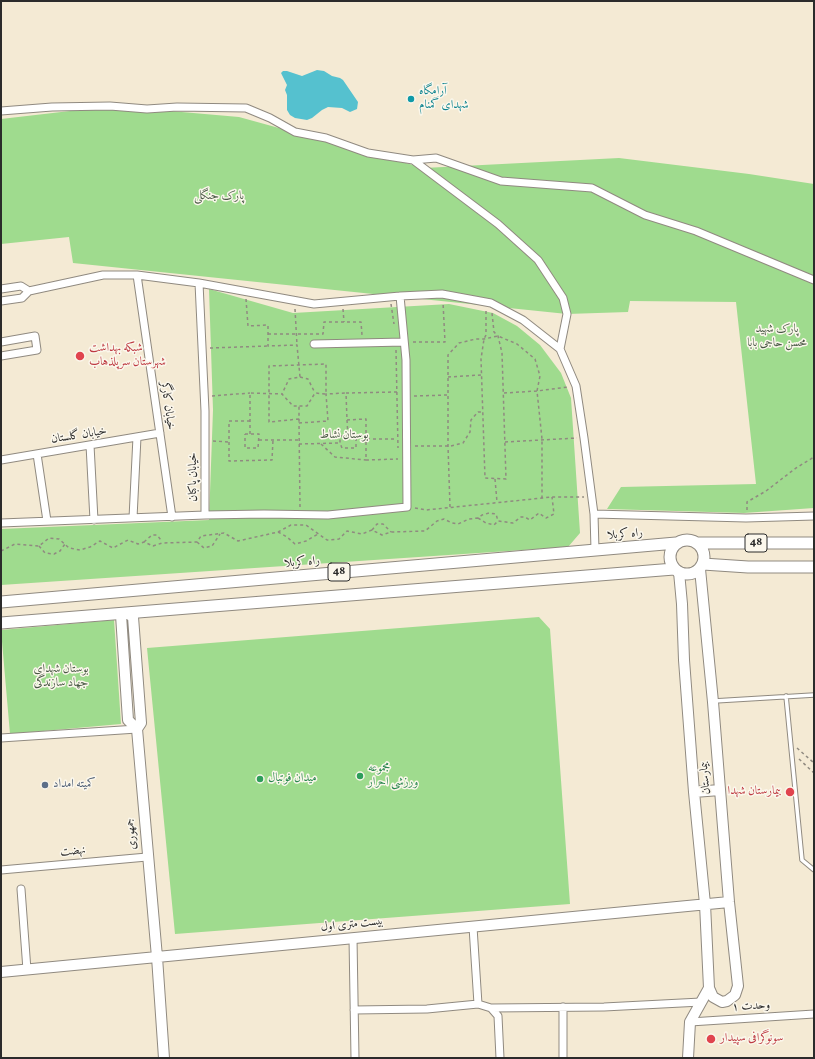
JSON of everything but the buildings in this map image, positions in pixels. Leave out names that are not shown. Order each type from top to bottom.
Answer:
[{"type":"main road","name":"48","points":[[676,543],[687,539],[698,543],[814,544]]},
{"type":"main road","name":"راه کربلا","points":[[1,602],[676,543]]},
{"type":"main road","points":[[676,543],[670,558],[676,570]]},
{"type":"main road","points":[[698,543],[704,552],[702,566]]},
{"type":"main road","name":"48","points":[[1,623],[676,570],[684,574],[690,574],[702,566],[814,566]]},
{"type":"street","points":[[1,111],[52,107],[110,106],[147,109],[246,108],[270,118],[295,132],[326,138],[368,153],[413,160],[436,158],[501,181],[592,188],[645,215],[696,231],[814,280]]},
{"type":"street","points":[[413,160],[498,224],[538,260],[563,298],[567,314],[560,349]]},
{"type":"street","points":[[1,301],[22,298],[29,291],[104,275],[137,275],[199,283],[314,304],[391,296],[442,294],[488,302],[523,320],[560,349],[576,386],[594,514],[595,550]]},
{"type":"street","name":"خیابان کارگر","points":[[137,275],[172,517]]},
{"type":"street","name":"خیابان پاکبان","points":[[1,523],[205,515],[204,397],[199,283]]},
{"type":"street","points":[[1,288],[21,286],[29,291]]},
{"type":"street","points":[[205,515],[328,515],[407,507],[406,360],[400,296]]},
{"type":"street","points":[[1,342],[35,336],[37,350],[1,356]]},
{"type":"street","points":[[314,344],[404,342]]},
{"type":"street","name":"خیابان گلستان","points":[[1,460],[160,433]]},
{"type":"street","points":[[133,518],[137,437]]},
{"type":"street","points":[[90,445],[94,520]]},
{"type":"street","points":[[37,454],[47,521]]},
{"type":"street","points":[[594,514],[746,518],[814,516]]},
{"type":"street","name":"بیمارستان","points":[[676,570],[682,604],[684,660],[694,792],[705,904],[708,988],[713,997],[722,1002],[735,996],[738,986],[729,902],[702,566]]},
{"type":"street","name":"جمهوری","points":[[126,613],[133,617],[141,723],[136,728],[157,957],[164,1058]]},
{"type":"street","points":[[1,738],[136,728]]},
{"type":"street","points":[[694,792],[720,790]]},
{"type":"street","name":"نهضت","points":[[1,870],[148,857]]},
{"type":"street","points":[[21,889],[27,970]]},
{"type":"street","name":"بیست متری اول","points":[[1,972],[729,902]]},
{"type":"street","points":[[473,926],[478,1004]]},
{"type":"street","points":[[353,938],[355,1058]]},
{"type":"street","points":[[688,1058],[690,1022],[708,988]]},
{"type":"street","points":[[354,1010],[427,1009],[478,1004],[491,1008],[604,1007],[701,1002]]},
{"type":"street","points":[[563,1007],[563,1058]]},
{"type":"street","points":[[491,1008],[498,1016],[500,1058]]},
{"type":"street","name":"وحدت ۱","points":[[690,1022],[814,1014]]},
{"type":"lane","points":[[713,702],[814,695]]},
{"type":"lane","points":[[786,696],[802,860],[814,870]]},
{"type":"path","points":[[245,291],[248,326],[268,325],[268,346]]},
{"type":"path","points":[[404,342],[445,342],[442,294]]},
{"type":"path","points":[[321,444],[335,457],[366,460],[398,460],[396,342],[391,296]]},
{"type":"path","points":[[294,300],[300,377]]},
{"type":"path","points":[[343,301],[344,322]]},
{"type":"path","points":[[488,302],[486,335],[481,359],[484,411],[485,478],[506,479],[502,352],[498,336]]},
{"type":"path","points":[[488,302],[494,332],[498,336],[517,344],[535,359],[540,376],[538,391],[542,439],[542,498]]},
{"type":"path","points":[[268,334],[324,334],[324,322],[361,322],[362,343]]},
{"type":"path","points":[[450,507],[448,355],[459,343],[476,338],[484,339],[498,336]]},
{"type":"path","points":[[202,349],[297,345]]},
{"type":"path","points":[[299,419],[269,422],[269,366],[326,364],[328,421],[299,423]]},
{"type":"path","points":[[448,377],[481,375]]},
{"type":"path","points":[[282,394],[289,379],[300,377],[308,379],[316,393]]},
{"type":"path","points":[[504,393],[538,391],[576,386]]},
{"type":"path","points":[[316,393],[397,392]]},
{"type":"path","points":[[204,397],[269,393],[282,394],[293,406],[307,406],[316,393]]},
{"type":"path","points":[[346,393],[348,436]]},
{"type":"path","points":[[250,394],[250,434]]},
{"type":"path","points":[[406,397],[448,395]]},
{"type":"path","points":[[299,406],[301,515]]},
{"type":"path","points":[[407,446],[448,446],[463,443],[470,432],[471,420],[478,412],[484,411]]},
{"type":"path","points":[[347,420],[366,419],[366,460]]},
{"type":"path","points":[[250,421],[229,421],[229,461],[272,460],[273,440]]},
{"type":"path","points":[[245,434],[250,434],[259,434],[258,448],[245,448],[245,434]]},
{"type":"path","points":[[340,436],[356,436],[356,448],[342,448],[340,443],[340,436]]},
{"type":"path","points":[[505,442],[584,438]]},
{"type":"path","points":[[366,439],[397,439]]},
{"type":"path","points":[[259,440],[299,440]]},
{"type":"path","points":[[205,441],[229,442]]},
{"type":"path","points":[[299,444],[340,443]]},
{"type":"path","points":[[746,518],[747,502],[766,491],[796,468],[814,457]]},
{"type":"path","points":[[495,479],[497,502]]},
{"type":"path","points":[[478,518],[486,523],[494,525],[498,521],[513,523],[521,517],[525,517],[530,520],[539,514],[546,518],[554,514],[552,497]]},
{"type":"path","points":[[407,507],[426,510],[552,497],[592,497]]},
{"type":"path","points":[[372,530],[382,536],[390,532],[425,531],[432,524],[444,519],[458,524],[489,513],[496,514],[498,521]]},
{"type":"path","points":[[197,542],[202,536],[221,533],[224,533],[238,541],[278,532],[291,525],[306,525],[327,540],[339,539],[347,531],[362,534],[372,530],[377,524],[383,524],[390,532]]},
{"type":"path","points":[[278,532],[288,537],[295,544],[306,541],[319,534]]},
{"type":"path","points":[[144,542],[153,546],[162,543],[197,542],[204,548],[212,546],[221,533]]},
{"type":"path","points":[[1,551],[15,544],[39,546],[49,538],[59,539],[69,548],[80,550],[90,547],[100,541],[113,548],[128,540],[138,544],[144,542],[152,535],[158,534],[160,540]]},
{"type":"path","points":[[39,546],[45,553],[54,554],[60,551],[65,544]]},
{"type":"path","points":[[790,742],[814,763]]},
{"type":"path","points":[[792,753],[814,773]]},
{"type":"green space","name":"پارک جنگلی","points":[[113,106],[239,117],[424,168],[619,158],[749,174],[814,184],[814,508],[744,513],[607,509],[621,487],[756,484],[736,302],[630,301],[628,312],[567,314],[73,263],[69,237],[1,244],[1,119]]},
{"type":"green space","name":"بوستان نشاط","points":[[209,289],[293,313],[449,304],[493,313],[517,326],[540,345],[561,373],[571,398],[580,533],[568,547],[1,585],[1,529],[209,520],[213,410]]},
{"type":"green space","name":"مجموعه ورزشی احرار","points":[[539,617],[550,629],[570,904],[175,934],[147,648]]},
{"type":"green space","name":"بوستان شهدای جهاد سازندگی","points":[[114,620],[121,724],[10,734],[1,630]]},
{"type":"water","points":[[317,70],[324,71],[343,80],[358,102],[357,109],[350,112],[342,108],[328,107],[307,120],[295,118],[290,115],[287,110],[287,95],[285,90],[287,85],[281,73],[283,71],[287,71],[302,76]]},
{"type":"place","name":"آرامگاه شهدای گمنام","points":[[411,99]]},
{"type":"place","name":"شبکه بهداشت شهرستان سرپلذهاب","points":[[80,356]]},
{"type":"place","name":"مجموعه ورزشی احرار","points":[[360,776]]},
{"type":"place","name":"میدان فوتبال","points":[[260,779]]},
{"type":"place","name":"کمیته امداد","points":[[45,785]]},
{"type":"place","name":"بیمارستان شهدا","points":[[790,792]]},
{"type":"place","name":"سونوگرافی سپیدار","points":[[711,1039]]},
{"type":"park label","name":"پارک شهید محسن حاجی بابا","points":[[777,337]]}]
